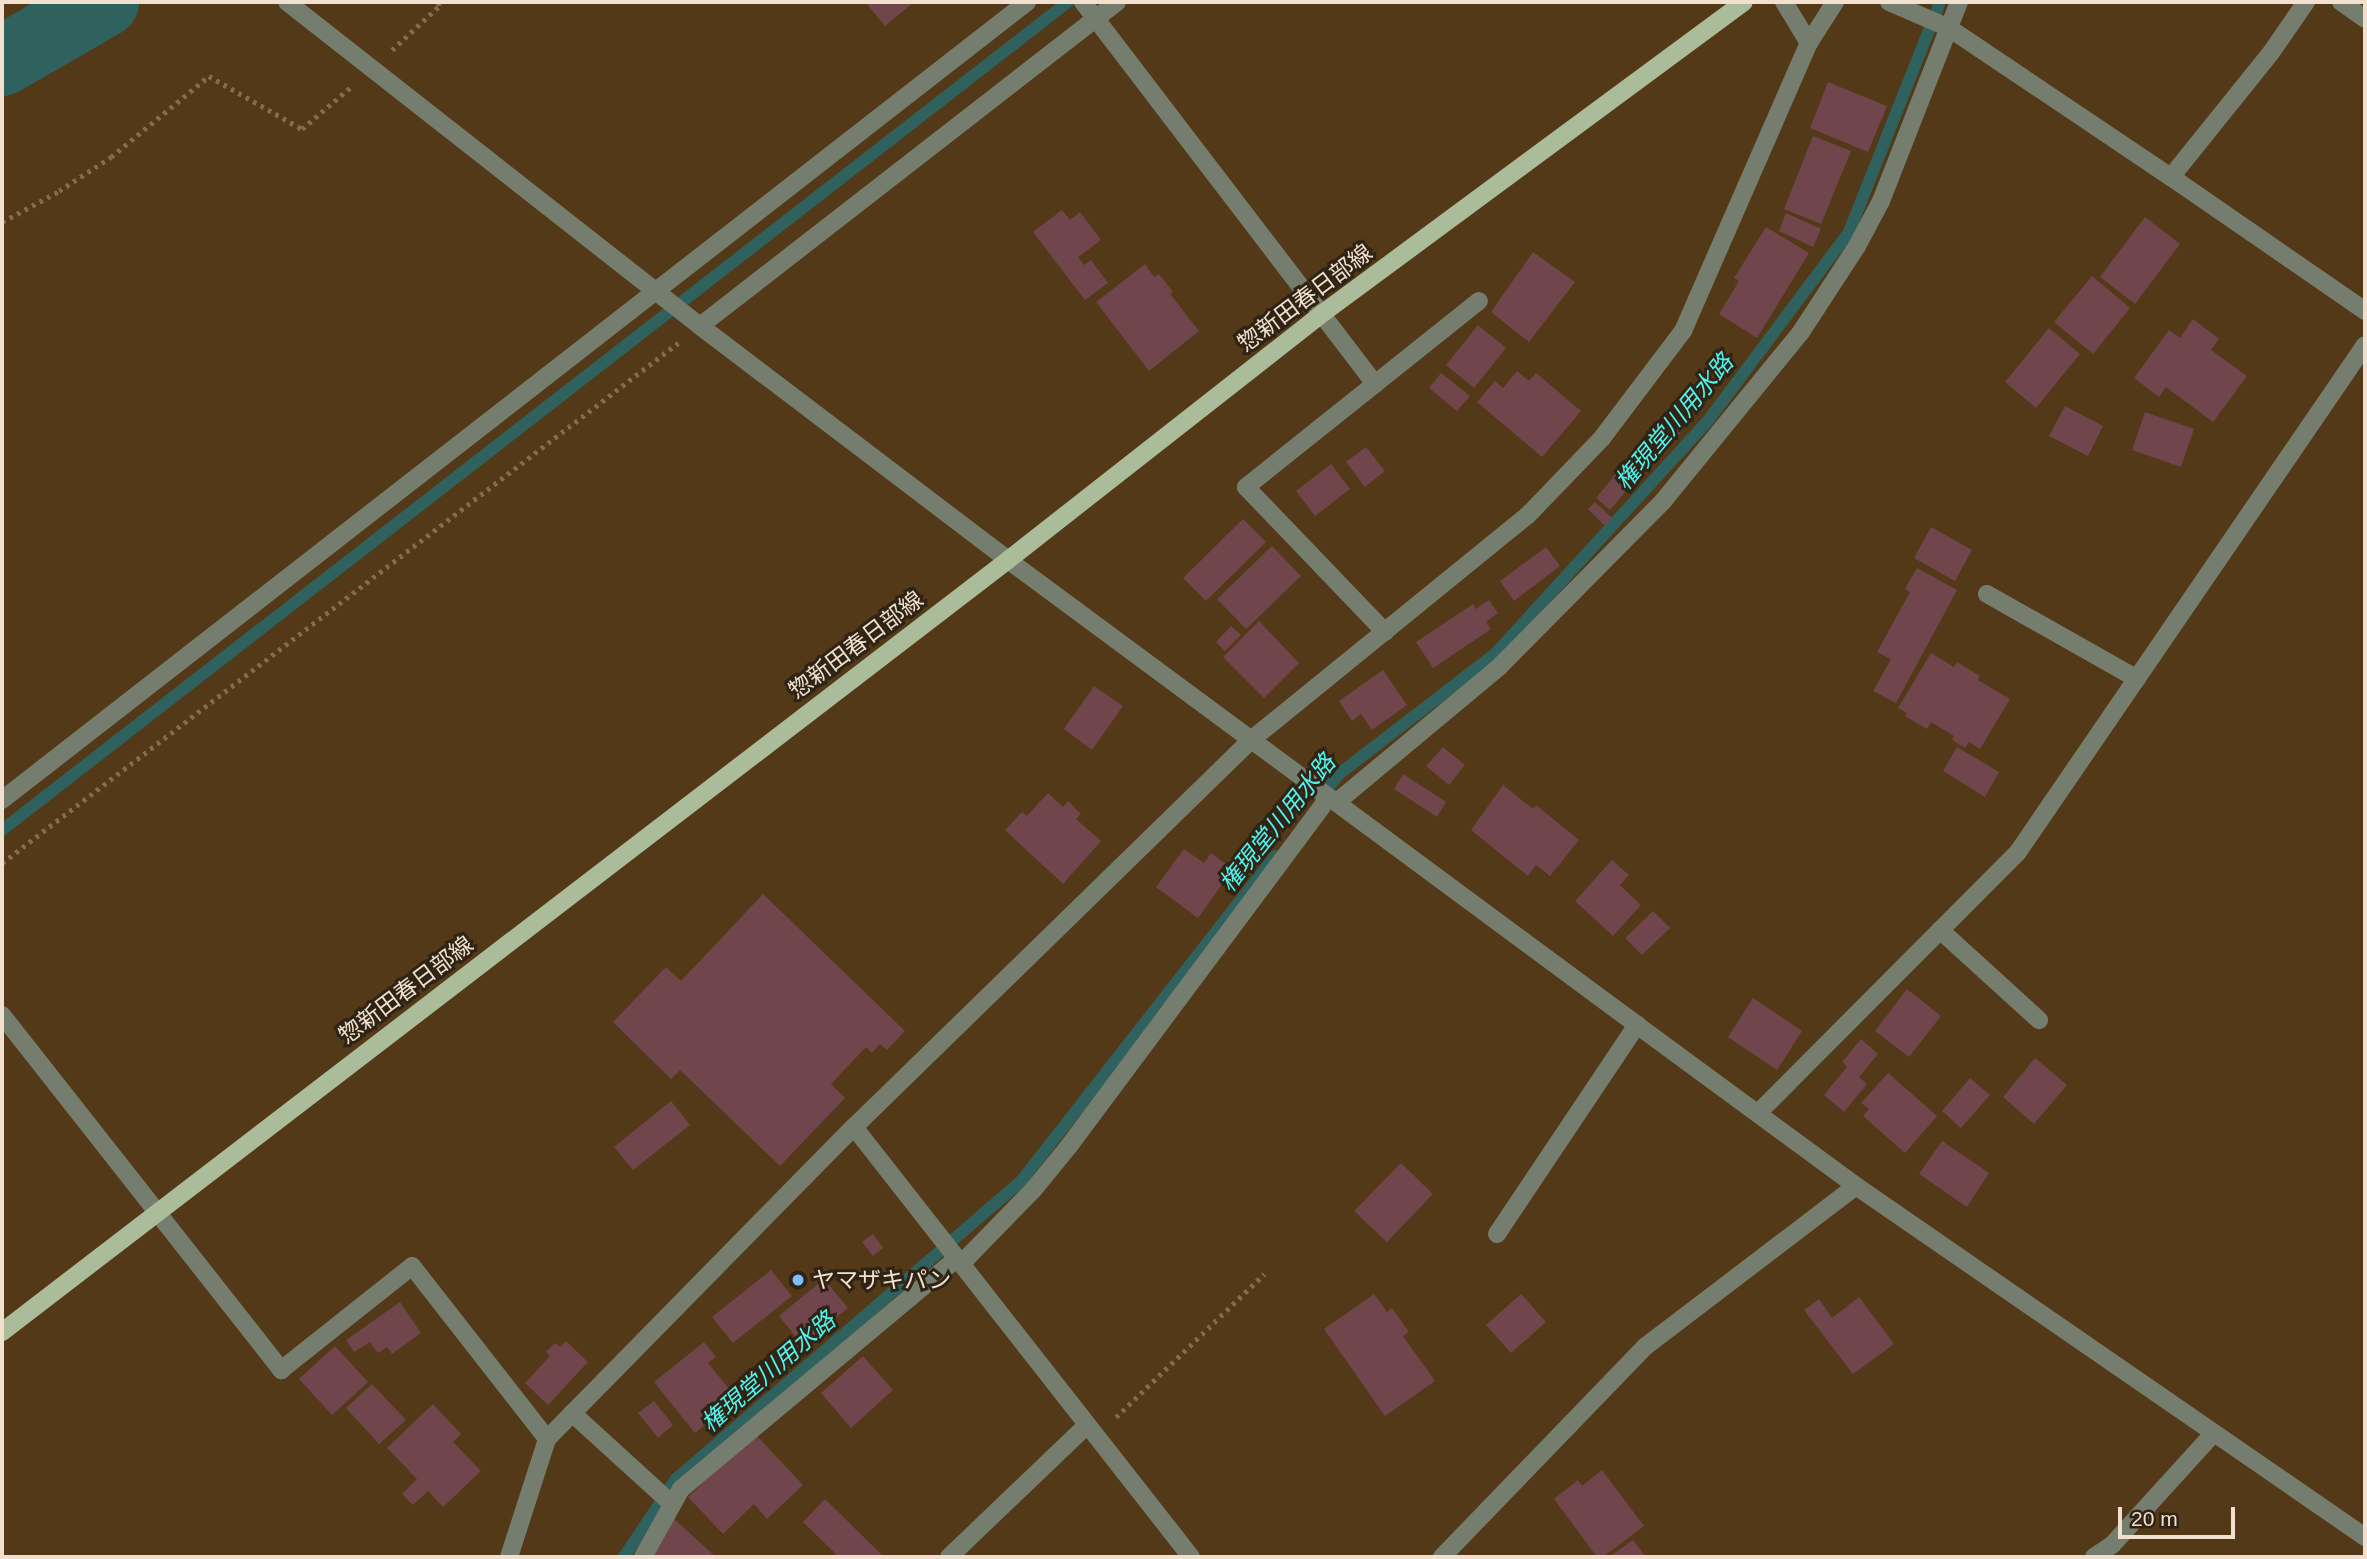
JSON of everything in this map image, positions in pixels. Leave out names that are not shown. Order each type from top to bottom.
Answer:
[{"type":"main road","name":"惣新田春日部線","points":[[2,1332],[156,1211],[1008,560],[1323,313],[1744,2]]},
{"type":"street","points":[[287,2],[700,326],[1008,560],[1637,1025],[1856,1186],[2365,1536]]},
{"type":"street","points":[[2,800],[1027,2]]},
{"type":"street","points":[[1083,2],[1375,384]]},
{"type":"street","points":[[700,326],[1116,2]]},
{"type":"street","points":[[1784,2],[1810,43]]},
{"type":"street","points":[[509,1557],[547,1439],[572,1413],[854,1127],[1251,740],[1527,516],[1602,438],[1683,331],[1810,43],[1835,2]]},
{"type":"street","points":[[1889,2],[1947,27],[2365,311]]},
{"type":"street","points":[[643,1557],[681,1489],[959,1261],[1034,1189],[1331,798],[1500,666],[1664,499],[1801,332],[1857,246],[1881,201],[1959,2]]},
{"type":"street","points":[[2171,177],[2270,54],[2306,2]]},
{"type":"street","points":[[2341,2],[2365,19]]},
{"type":"street","points":[[1385,632],[1246,487],[1479,301]]},
{"type":"street","points":[[1758,1113],[2018,852],[2365,345]]},
{"type":"street","points":[[1987,594],[2137,679]]},
{"type":"street","points":[[1940,930],[2039,1020]]},
{"type":"street","points":[[2,1015],[281,1370],[412,1266],[547,1439]]},
{"type":"street","points":[[1497,1234],[1637,1025]]},
{"type":"street","points":[[854,1127],[1191,1557]]},
{"type":"street","points":[[1442,1557],[1646,1346],[1856,1186]]},
{"type":"street","points":[[572,1413],[672,1504]]},
{"type":"street","points":[[949,1557],[1091,1431]]},
{"type":"street","points":[[2094,1557],[2112,1545],[2214,1433]]},
{"type":"path","points":[[2,222],[59,191],[111,157],[209,76],[302,129],[373,68],[439,6],[438,2]]},
{"type":"path","points":[[2,863],[700,326]]},
{"type":"path","points":[[1091,1431],[1264,1274]]},
{"type":"building","points":[[865,2],[914,2],[885,26]]},
{"type":"building","points":[[1828,82],[1887,106],[1868,152],[1810,128]]},
{"type":"building","points":[[1813,136],[1851,151],[1821,224],[1784,209]]},
{"type":"building","points":[[1062,210],[1070,220],[1080,212],[1101,240],[1078,257],[1084,265],[1091,260],[1108,283],[1085,300],[1033,232]]},
{"type":"building","points":[[1786,213],[1821,229],[1813,247],[1779,231]]},
{"type":"building","points":[[2145,217],[2180,244],[2135,304],[2100,277]]},
{"type":"building","points":[[1766,227],[1809,253],[1757,338],[1719,314],[1739,281],[1734,278]]},
{"type":"building","points":[[1533,252],[1575,282],[1529,342],[1491,312]]},
{"type":"building","points":[[1145,264],[1154,277],[1159,274],[1173,292],[1170,294],[1199,331],[1149,371],[1096,302]]},
{"type":"building","points":[[2092,276],[2130,308],[2093,354],[2054,322]]},
{"type":"building","points":[[2193,319],[2219,339],[2211,350],[2247,376],[2213,422],[2166,387],[2159,397],[2134,378],[2169,330],[2180,338]]},
{"type":"building","points":[[1478,325],[1506,348],[1474,388],[1446,365]]},
{"type":"building","points":[[2049,328],[2080,354],[2036,408],[2005,382]]},
{"type":"building","points":[[1517,371],[1529,381],[1536,373],[1581,411],[1542,457],[1477,402],[1495,381],[1503,388]]},
{"type":"building","points":[[1441,373],[1470,396],[1457,411],[1429,388]]},
{"type":"building","points":[[1677,401],[1694,414],[1664,454],[1647,441]]},
{"type":"building","points":[[2065,406],[2103,426],[2088,456],[2049,436]]},
{"type":"building","points":[[2145,412],[2194,429],[2181,467],[2132,450]]},
{"type":"building","points":[[1641,443],[1656,455],[1610,510],[1596,498]]},
{"type":"building","points":[[1366,447],[1385,471],[1365,487],[1346,462]]},
{"type":"building","points":[[1331,464],[1350,489],[1315,516],[1296,491]]},
{"type":"building","points":[[1595,502],[1612,518],[1605,526],[1588,509]]},
{"type":"building","points":[[1243,519],[1266,542],[1206,601],[1183,578]]},
{"type":"building","points":[[1931,527],[1972,550],[1955,581],[1914,558]]},
{"type":"building","points":[[1272,546],[1301,576],[1246,629],[1217,599]]},
{"type":"building","points":[[1546,547],[1560,566],[1514,601],[1500,581]]},
{"type":"building","points":[[1917,568],[1957,590],[1896,703],[1873,691],[1891,659],[1877,652],[1910,592],[1905,589]]},
{"type":"building","points":[[1489,600],[1498,613],[1486,622],[1491,629],[1433,668],[1416,642],[1473,604],[1476,609]]},
{"type":"building","points":[[1259,621],[1299,663],[1264,698],[1223,657]]},
{"type":"building","points":[[1231,626],[1241,635],[1225,651],[1216,642]]},
{"type":"building","points":[[1931,653],[1954,667],[1957,662],[1980,676],[1978,680],[2010,699],[1980,749],[1969,742],[1965,748],[1952,740],[1954,736],[1931,722],[1927,729],[1905,716],[1907,713],[1898,708]]},
{"type":"building","points":[[1383,670],[1407,705],[1372,730],[1361,714],[1352,721],[1339,701]]},
{"type":"building","points":[[1094,686],[1123,706],[1092,750],[1064,729]]},
{"type":"building","points":[[1443,747],[1465,765],[1449,785],[1426,766]]},
{"type":"building","points":[[1957,747],[1999,772],[1985,797],[1943,771]]},
{"type":"building","points":[[1403,774],[1446,802],[1437,817],[1394,789]]},
{"type":"building","points":[[1503,785],[1533,809],[1536,805],[1579,840],[1550,876],[1536,865],[1528,876],[1471,830]]},
{"type":"building","points":[[1048,793],[1063,807],[1068,801],[1081,814],[1076,819],[1101,841],[1063,884],[1005,830],[1022,812],[1027,816]]},
{"type":"building","points":[[1184,849],[1204,863],[1211,853],[1233,869],[1198,918],[1156,887]]},
{"type":"building","points":[[1612,860],[1629,875],[1620,885],[1641,905],[1613,936],[1575,901]]},
{"type":"building","points":[[763,894],[905,1031],[887,1050],[880,1044],[872,1053],[866,1047],[831,1084],[845,1098],[780,1166],[680,1070],[671,1079],[613,1022],[666,967],[681,981]]},
{"type":"building","points":[[1653,911],[1670,928],[1642,955],[1625,938]]},
{"type":"building","points":[[1907,989],[1941,1016],[1909,1057],[1875,1031]]},
{"type":"building","points":[[1753,998],[1802,1031],[1777,1070],[1728,1037]]},
{"type":"building","points":[[1861,1039],[1878,1054],[1859,1077],[1867,1084],[1844,1112],[1824,1095],[1847,1067],[1842,1062]]},
{"type":"building","points":[[2035,1058],[2067,1085],[2034,1124],[2003,1097]]},
{"type":"building","points":[[1888,1073],[1937,1116],[1905,1153],[1863,1116],[1869,1109],[1861,1103]]},
{"type":"building","points":[[1970,1078],[1990,1095],[1961,1128],[1942,1111]]},
{"type":"building","points":[[671,1101],[690,1125],[633,1170],[614,1147]]},
{"type":"building","points":[[1942,1141],[1989,1173],[1967,1207],[1919,1174]]},
{"type":"building","points":[[1401,1163],[1433,1194],[1387,1242],[1354,1211]]},
{"type":"building","points":[[873,1234],[883,1248],[873,1256],[862,1242]]},
{"type":"building","points":[[771,1270],[792,1296],[733,1343],[712,1317]]},
{"type":"building","points":[[824,1279],[848,1308],[802,1345],[779,1316]]},
{"type":"building","points":[[1374,1294],[1387,1312],[1392,1308],[1409,1332],[1403,1336],[1435,1381],[1385,1416],[1324,1329]]},
{"type":"building","points":[[1521,1294],[1546,1322],[1511,1353],[1486,1325]]},
{"type":"building","points":[[1859,1297],[1894,1344],[1853,1374],[1804,1310],[1819,1299],[1832,1318]]},
{"type":"building","points":[[400,1302],[421,1333],[392,1354],[387,1347],[378,1353],[370,1342],[354,1352],[346,1340]]},
{"type":"building","points":[[566,1341],[588,1362],[548,1405],[525,1383],[550,1356],[546,1352],[555,1343],[560,1347]]},
{"type":"building","points":[[704,1342],[716,1357],[708,1363],[737,1399],[695,1433],[654,1382]]},
{"type":"building","points":[[335,1346],[368,1382],[332,1415],[299,1379]]},
{"type":"building","points":[[863,1356],[893,1390],[851,1428],[821,1393]]},
{"type":"building","points":[[372,1384],[406,1420],[379,1444],[346,1408]]},
{"type":"building","points":[[654,1401],[673,1425],[658,1438],[638,1413]]},
{"type":"building","points":[[433,1404],[461,1434],[453,1442],[481,1471],[443,1507],[428,1491],[413,1505],[402,1494],[417,1479],[387,1448]]},
{"type":"building","points":[[755,1434],[803,1485],[767,1519],[754,1504],[723,1534],[688,1497]]},
{"type":"building","points":[[1602,1470],[1644,1526],[1603,1557],[1597,1557],[1554,1499],[1578,1480],[1582,1486]]},
{"type":"building","points":[[825,1499],[884,1557],[839,1557],[803,1522]]},
{"type":"building","points":[[673,1518],[716,1557],[651,1557]]},
{"type":"building","points":[[1633,1540],[1646,1557],[1609,1557]]},
{"type":"waterway","points":[[2,61],[104,2]]},
{"type":"waterway","points":[[2,830],[1068,2]]},
{"type":"waterway","name":"権現堂川用水路","points":[[1320,797],[1339,774],[1495,654],[1707,422],[1849,232],[1940,2]]},
{"type":"waterway","name":"権現堂川用水路","points":[[624,1557],[676,1479],[1022,1180],[1275,856]]},
{"type":"place","name":"ヤマザキパン","points":[[798,1280]]}]
